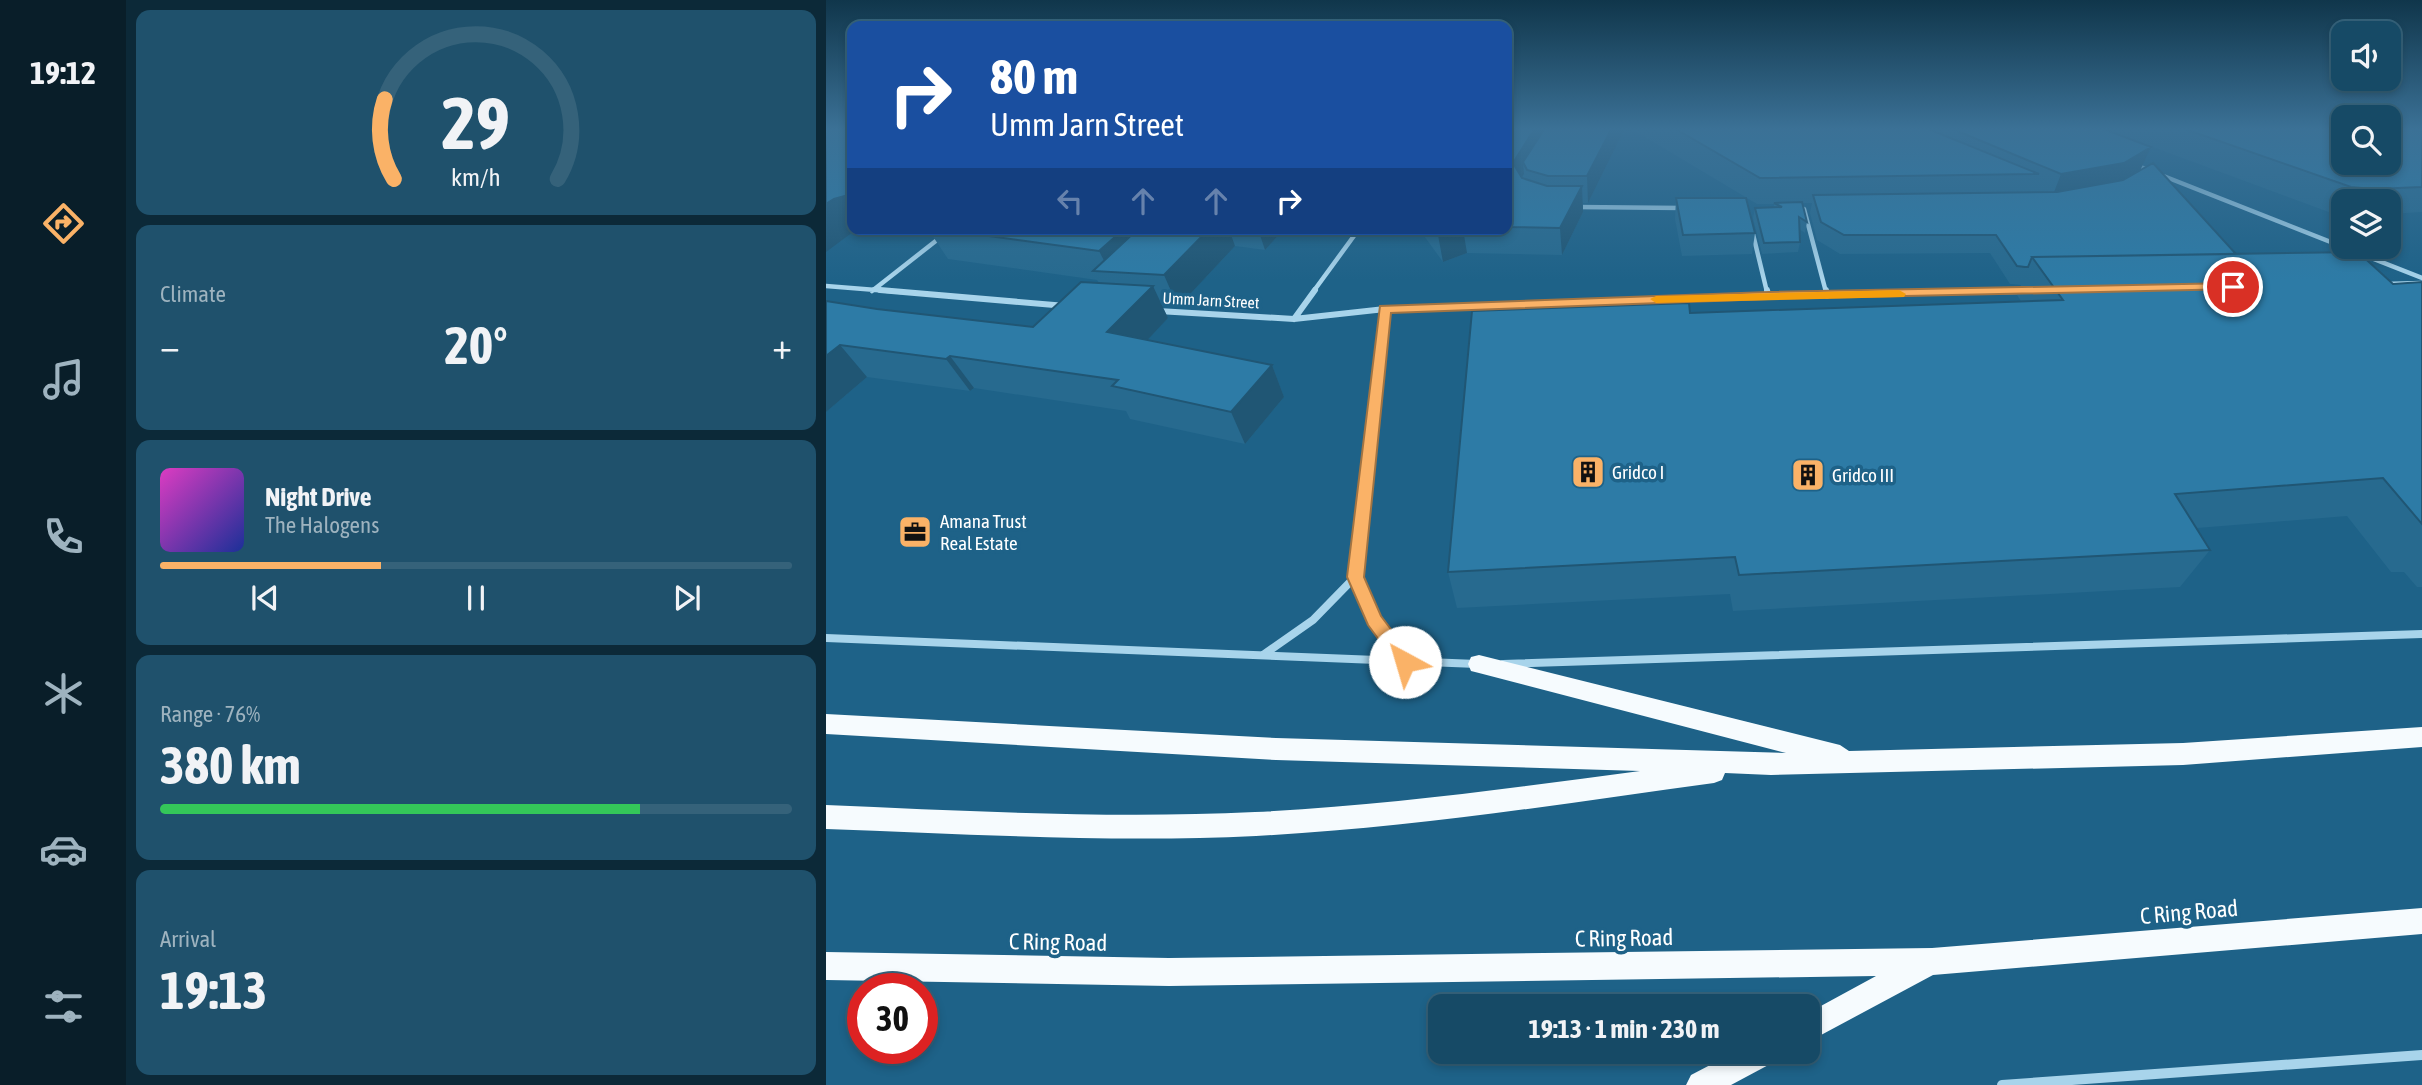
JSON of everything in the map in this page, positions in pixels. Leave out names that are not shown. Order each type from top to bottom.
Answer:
[{"type":"highway","points":[[1479,664],[1865,763]]},
{"type":"highway","points":[[826,724],[1276,749],[1771,764],[2183,754],[2422,737]]},
{"type":"highway","points":[[826,817],[1074,825],[1255,824],[1448,808],[1771,764]]},
{"type":"highway","name":"C Ring Road","points":[[826,966],[1168,972],[1932,961],[2422,921]]},
{"type":"highway","points":[[1820,1022],[1932,961]]},
{"type":"highway","points":[[1702,1085],[1741,1064]]},
{"type":"street","points":[[2170,179],[2422,280]]},
{"type":"street","points":[[1563,207],[1694,208]]},
{"type":"street","points":[[1793,209],[1818,209]]},
{"type":"street","points":[[1804,209],[1827,296]]},
{"type":"street","points":[[1750,222],[1769,295]]},
{"type":"street","points":[[872,290],[942,235]]},
{"type":"street","points":[[1294,319],[1355,235]]},
{"type":"street","points":[[2381,284],[2422,280]]},
{"type":"street","points":[[826,286],[1070,306]]},
{"type":"street","name":"Umm Jarn Street","points":[[1149,311],[1294,319],[1385,309],[1769,295],[2035,291]]},
{"type":"street","points":[[1385,309],[1356,577],[1374,620],[1405,662]]},
{"type":"street","points":[[1261,656],[1291,638],[1315,619],[1356,577]]},
{"type":"street","points":[[826,638],[1479,664],[2422,634]]},
{"type":"street","points":[[2002,1085],[2422,1055]]},
{"type":"building","points":[[826,179],[847,179],[847,195],[826,204]]},
{"type":"building","points":[[1512,179],[1524,179],[1547,186],[1582,186],[1560,228],[1512,227]]},
{"type":"building","points":[[2167,179],[2236,254],[2032,257],[2028,267],[2017,266],[1996,235],[1844,235],[1821,222],[1813,195],[2057,192],[2123,180]]},
{"type":"building","points":[[2327,179],[2422,179],[2422,187],[2351,187]]},
{"type":"building","points":[[1676,198],[1746,198],[1755,233],[1683,235]]},
{"type":"building","points":[[1802,202],[1807,222],[1799,217],[1800,242],[1764,243],[1755,208],[1782,207],[1774,203]]},
{"type":"building","points":[[982,235],[1117,235],[1099,251]]},
{"type":"building","points":[[1132,235],[1203,235],[1164,275],[1093,271]]},
{"type":"building","points":[[2331,252],[2331,259],[2366,259],[2393,284],[2422,282],[2422,524],[2383,478],[2175,494],[2210,550],[1739,575],[1735,557],[1448,572],[1472,311],[1689,303],[1690,313],[2063,300],[2032,257]]},
{"type":"building","points":[[1081,282],[1153,286],[1107,332],[1272,365],[1231,412],[1112,386],[1118,380],[950,356],[946,359],[840,345],[826,356],[826,301],[1033,327]]},
{"type":"slow traffic","points":[[1656,299],[1899,294]]},
{"type":"place","name":"Gridco I","points":[[1588,472]]},
{"type":"place","name":"Gridco III","points":[[1808,475]]},
{"type":"place","name":"Amana Trust Real Estate","points":[[915,532]]},
{"type":"route","points":[[1405,662],[1374,620],[1356,577],[1385,309],[1769,295],[2233,287]]}]
